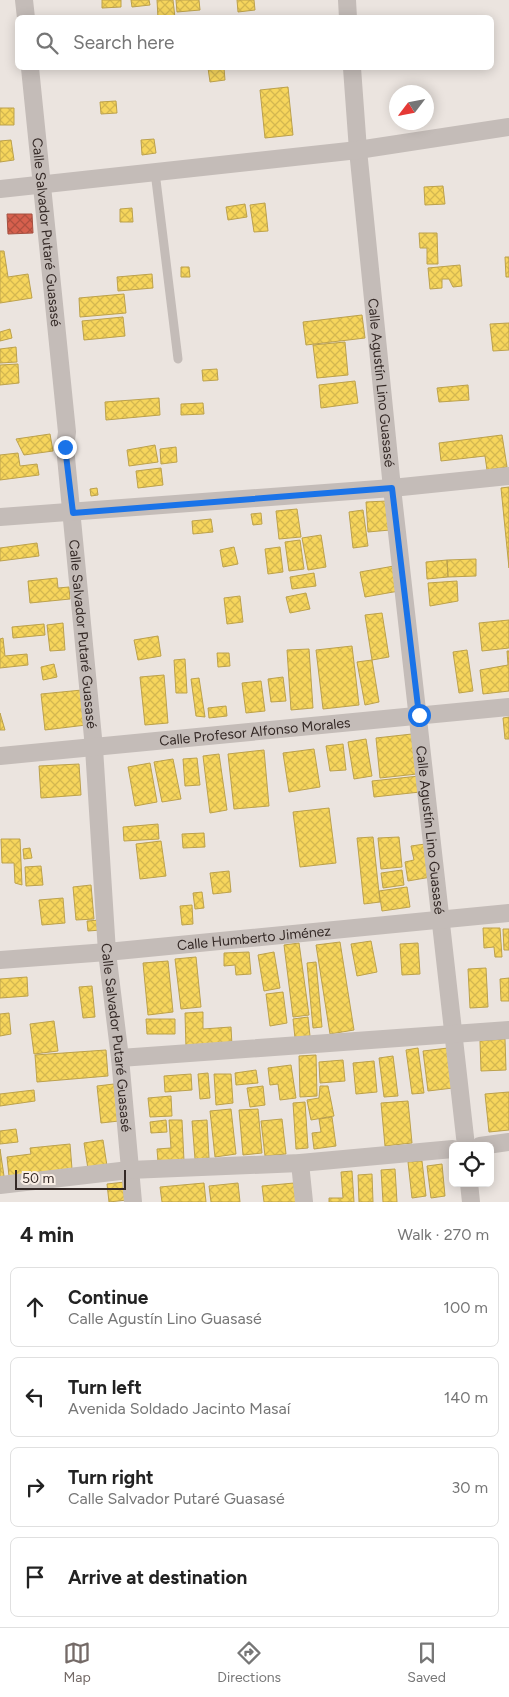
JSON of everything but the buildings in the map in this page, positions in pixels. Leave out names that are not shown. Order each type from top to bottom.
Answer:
[{"type":"street","points":[[24,0],[26,15]]},
{"type":"street","points":[[347,0],[348,15]]},
{"type":"street","name":"Calle Salvador Putaré Guasasé","points":[[30,70],[67,432],[65,447],[73,513],[94,748],[107,952],[120,1058],[133,1202]]},
{"type":"street","name":"Calle Agustín Lino Guasasé","points":[[352,70],[358,150],[392,488],[466,1142]]},
{"type":"street","points":[[0,189],[358,150],[509,127]]},
{"type":"street","points":[[0,517],[392,488],[509,476]]},
{"type":"street","name":"Calle Profesor Alfonso Morales","points":[[0,756],[509,707]]},
{"type":"street","name":"Calle Humberto Jiménez","points":[[0,960],[107,952],[509,913]]},
{"type":"street","points":[[120,1058],[509,1030]]},
{"type":"street","points":[[494,1144],[509,1142]]},
{"type":"street","points":[[0,1185],[129,1170],[300,1163],[449,1149]]},
{"type":"street","points":[[300,1163],[304,1202]]},
{"type":"street","points":[[470,1187],[471,1202]]},
{"type":"lane","points":[[155,172],[178,359]]},
{"type":"route","points":[[65,447],[73,513],[392,488],[419,715]]}]
